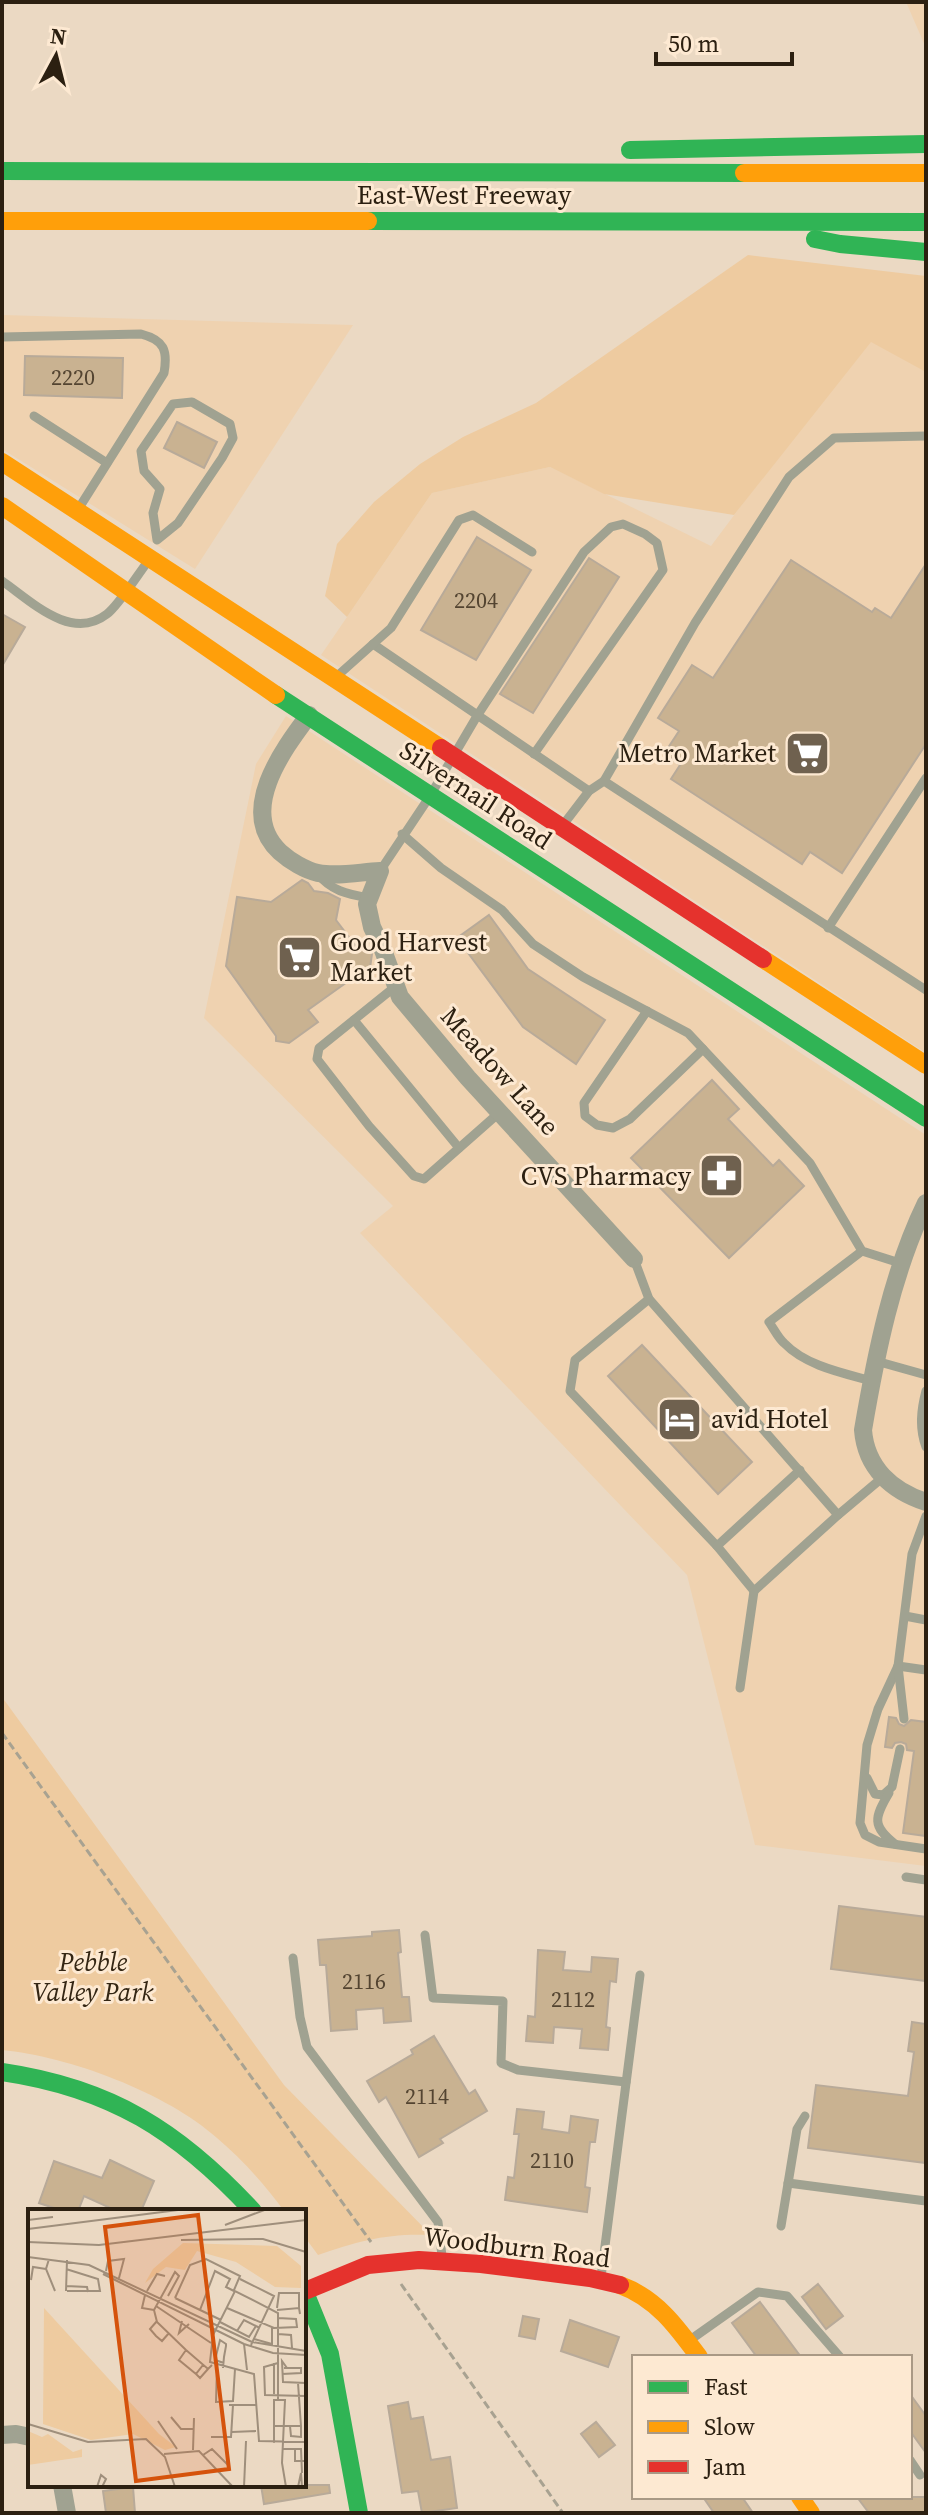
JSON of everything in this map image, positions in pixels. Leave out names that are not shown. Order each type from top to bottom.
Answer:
[{"type":"main road","points":[[613,151],[926,144]]},
{"type":"main road","points":[[205,171],[338,160],[506,154]]},
{"type":"main road","name":"East-West Freeway","points":[[2,171],[926,173]]},
{"type":"main road","name":"East-West Freeway","points":[[2,221],[926,222]]},
{"type":"main road","points":[[732,222],[840,244],[926,252]]},
{"type":"main road","name":"Silvernail Road","points":[[2,462],[926,1065]]},
{"type":"main road","name":"Silvernail Road","points":[[2,506],[430,796],[926,1118]]},
{"type":"main road","points":[[2,2072],[54,2081],[113,2102],[150,2121],[208,2163],[251,2209]]},
{"type":"main road","name":"Woodburn Road","points":[[306,2289],[344,2272],[386,2262],[443,2259],[600,2281],[630,2289],[650,2300],[667,2315],[698,2355]]},
{"type":"main road","points":[[306,2295],[330,2354],[359,2513]]},
{"type":"street","points":[[309,715],[282,751],[263,794],[266,835],[288,859],[317,873],[380,871],[369,898]]},
{"type":"street","name":"Meadow Lane","points":[[369,898],[367,904],[372,927],[400,997],[634,1259]]},
{"type":"street","points":[[926,1203],[903,1264],[876,1361],[863,1430],[864,1443],[882,1478],[896,1489],[926,1502]]},
{"type":"street","points":[[2,2435],[28,2437]]},
{"type":"street","points":[[62,2487],[67,2513]]},
{"type":"lane","points":[[2,337],[141,334],[154,337],[163,344],[167,357],[164,373],[77,512]]},
{"type":"lane","points":[[2,581],[62,622],[87,624],[107,614],[149,560],[157,540],[178,523],[233,438],[230,424],[192,402],[173,404],[141,451],[144,471],[160,489],[153,513],[157,540]]},
{"type":"lane","points":[[34,416],[107,463]]},
{"type":"lane","points":[[562,827],[589,791],[604,781],[695,623],[789,477],[834,438],[926,436]]},
{"type":"lane","points":[[333,679],[391,628],[459,520],[473,515],[532,552]]},
{"type":"lane","points":[[380,871],[584,552],[611,527],[623,524],[657,543],[663,570],[534,754]]},
{"type":"lane","points":[[373,644],[589,791]]},
{"type":"lane","points":[[828,928],[926,778]]},
{"type":"lane","points":[[604,781],[926,990]]},
{"type":"lane","points":[[402,834],[441,868],[502,910],[533,944],[583,977],[688,1033],[810,1163],[862,1251],[903,1264]]},
{"type":"lane","points":[[317,873],[326,885],[345,894],[369,898]]},
{"type":"lane","points":[[396,986],[319,1048],[317,1059],[369,1126],[414,1176],[424,1179],[500,1112]]},
{"type":"lane","points":[[647,1011],[584,1103],[585,1116],[597,1125],[613,1128],[630,1119],[703,1049]]},
{"type":"lane","points":[[354,1020],[459,1148]]},
{"type":"lane","points":[[862,1251],[769,1322],[784,1343],[804,1357],[831,1370],[872,1381]]},
{"type":"lane","points":[[634,1259],[649,1299],[838,1515]]},
{"type":"lane","points":[[649,1299],[575,1360],[570,1391],[717,1546],[754,1591]]},
{"type":"lane","points":[[876,1361],[926,1375]]},
{"type":"lane","points":[[926,1391],[921,1419],[926,1447]]},
{"type":"lane","points":[[717,1546],[800,1470]]},
{"type":"lane","points":[[740,1688],[754,1591],[882,1478]]},
{"type":"lane","points":[[904,1719],[898,1666],[912,1554],[926,1516]]},
{"type":"lane","points":[[905,1616],[926,1620]]},
{"type":"lane","points":[[898,1666],[926,1670]]},
{"type":"lane","points":[[898,1666],[878,1709],[867,1745],[860,1823],[865,1835],[879,1842],[926,1849]]},
{"type":"lane","points":[[896,1844],[881,1833],[876,1821],[892,1787],[900,1749]]},
{"type":"lane","points":[[865,1771],[875,1794],[883,1795],[892,1787]]},
{"type":"lane","points":[[906,1877],[926,1880]]},
{"type":"lane","points":[[425,1935],[433,1998],[503,2001],[501,2063],[518,2070],[626,2082]]},
{"type":"lane","points":[[293,1958],[307,2047],[438,2222],[443,2259]]},
{"type":"lane","points":[[600,2281],[640,1975]]},
{"type":"lane","points":[[781,2226],[797,2129],[805,2116]]},
{"type":"lane","points":[[788,2183],[926,2201]]},
{"type":"lane","points":[[688,2341],[758,2292],[787,2296],[838,2355]]},
{"type":"lane","points":[[912,2463],[920,2475]]},
{"type":"path","points":[[2,1733],[386,2262],[563,2513]]},
{"type":"shaded area","points":[[906,2],[926,2],[926,48]]},
{"type":"shaded area","points":[[2,315],[353,325],[195,569],[2,449]]},
{"type":"shaded area","points":[[866,339],[926,368],[926,1053],[321,655],[432,493],[550,467],[711,546]]},
{"type":"shaded area","points":[[286,716],[926,1135],[926,1866],[755,1845],[687,1575],[360,1233],[393,1206],[204,1018],[256,764]]},
{"type":"green space","points":[[748,255],[926,276],[926,372],[871,342],[734,515],[604,494],[550,467],[432,493],[347,617],[325,596],[337,544],[374,502],[420,464],[463,437],[536,403]]},
{"type":"green space","name":"Pebble Valley Park","points":[[2,1697],[284,2085],[431,2235],[373,2239],[318,2255],[306,2239],[306,2209],[282,2209],[244,2163],[217,2138],[172,2106],[116,2079],[86,2069],[2,2050]]},
{"type":"building","points":[[25,356],[123,358],[122,398],[24,395]]},
{"type":"building","points":[[177,422],[217,442],[204,468],[164,448]]},
{"type":"building","points":[[477,537],[531,570],[476,660],[421,630]]},
{"type":"building","points":[[589,558],[619,577],[533,713],[500,694]]},
{"type":"building","points":[[791,560],[872,612],[875,608],[891,618],[926,564],[926,744],[842,873],[810,852],[802,864],[671,779],[680,765],[664,754],[679,731],[658,718],[692,665],[713,678]]},
{"type":"building","points":[[2,614],[25,627],[2,666]]},
{"type":"building","name":"Good Harvest Market","points":[[302,880],[314,891],[340,899],[336,920],[355,945],[368,947],[372,954],[368,982],[350,980],[308,1010],[318,1022],[289,1043],[276,1041],[276,1036],[226,966],[237,897],[271,902]]},
{"type":"building","points":[[489,915],[528,969],[605,1020],[576,1064],[523,1027],[457,938]]},
{"type":"building","name":"CVS Pharmacy","points":[[712,1080],[739,1109],[728,1119],[773,1166],[779,1160],[804,1186],[729,1258],[631,1158]]},
{"type":"building","name":"avid Hotel","points":[[642,1345],[752,1462],[718,1494],[608,1376]]},
{"type":"building","points":[[889,1717],[896,1718],[904,1726],[911,1720],[926,1722],[926,1836],[903,1833],[914,1751],[907,1750],[906,1744],[901,1742],[895,1743],[892,1748],[885,1747]]},
{"type":"building","points":[[839,1906],[926,1917],[926,1981],[831,1969]]},
{"type":"building","points":[[399,1930],[402,1997],[409,1997],[411,2021],[384,2023],[383,2008],[356,2010],[357,2029],[331,2031],[326,1965],[320,1965],[318,1940],[372,1936],[372,1932]]},
{"type":"building","points":[[538,1950],[565,1952],[563,1970],[591,1972],[592,1957],[618,1959],[616,1982],[610,1981],[606,2027],[610,2028],[608,2050],[580,2048],[582,2029],[554,2027],[553,2043],[526,2041],[528,2016],[535,2017]]},
{"type":"building","points":[[912,2022],[926,2024],[926,2163],[808,2148],[816,2085],[908,2096],[914,2052],[908,2051]]},
{"type":"building","points":[[434,2036],[469,2094],[475,2090],[487,2111],[440,2139],[443,2143],[419,2157],[386,2097],[379,2102],[367,2081],[413,2054],[411,2050]]},
{"type":"building","points":[[517,2109],[544,2112],[542,2129],[569,2133],[571,2116],[598,2120],[595,2142],[590,2142],[585,2187],[590,2188],[587,2212],[505,2200],[508,2177],[514,2178],[519,2134],[514,2134]]},
{"type":"building","points":[[110,2160],[154,2181],[142,2209],[113,2209],[84,2196],[79,2209],[57,2209],[39,2203],[54,2161],[102,2178]]},
{"type":"building","points":[[818,2284],[843,2316],[826,2329],[802,2297]]},
{"type":"building","points":[[760,2302],[800,2355],[756,2355],[732,2323]]},
{"type":"building","points":[[523,2316],[539,2319],[535,2339],[519,2336]]},
{"type":"building","points":[[570,2320],[619,2337],[608,2367],[561,2351]]},
{"type":"building","points":[[912,2397],[926,2416],[926,2453],[912,2434]]},
{"type":"building","points":[[408,2402],[411,2419],[423,2417],[431,2460],[450,2457],[457,2508],[422,2513],[418,2491],[402,2493],[388,2406]]},
{"type":"building","points":[[596,2422],[615,2445],[599,2457],[581,2434]]},
{"type":"building","points":[[329,2485],[330,2493],[264,2504],[261,2487]]},
{"type":"building","points":[[133,2487],[135,2513],[106,2513],[103,2491]]},
{"type":"building","points":[[926,2497],[926,2513],[869,2513],[858,2499]]},
{"type":"building","points":[[704,2499],[743,2499],[753,2513],[714,2513]]},
{"type":"traffic: fast","points":[[630,150],[926,144]]},
{"type":"traffic: fast","points":[[2,171],[744,173]]},
{"type":"traffic: fast","points":[[368,221],[926,222]]},
{"type":"traffic: fast","points":[[815,239],[926,252]]},
{"type":"traffic: fast","points":[[276,695],[926,1118]]},
{"type":"traffic: fast","points":[[2,2072],[77,2089],[141,2118],[198,2158],[251,2209]]},
{"type":"traffic: fast","points":[[306,2295],[330,2354],[359,2513]]},
{"type":"traffic: slow","points":[[744,173],[926,173]]},
{"type":"traffic: slow","points":[[2,221],[368,221]]},
{"type":"traffic: slow","points":[[2,462],[441,748]]},
{"type":"traffic: slow","points":[[2,506],[276,695]]},
{"type":"traffic: slow","points":[[763,959],[926,1065]]},
{"type":"traffic: slow","points":[[620,2285],[655,2306],[674,2324],[697,2355]]},
{"type":"traffic: slow","points":[[801,2499],[811,2513]]},
{"type":"traffic: jam","points":[[441,748],[763,959]]},
{"type":"traffic: jam","points":[[306,2291],[368,2265],[419,2260],[481,2264],[590,2278],[620,2285]]},
{"type":"place","name":"Metro Market","points":[[807,753]]},
{"type":"place","name":"Good Harvest Market","points":[[299,957]]},
{"type":"place","name":"CVS Pharmacy","points":[[722,1176]]},
{"type":"place","name":"avid Hotel","points":[[680,1419]]}]
